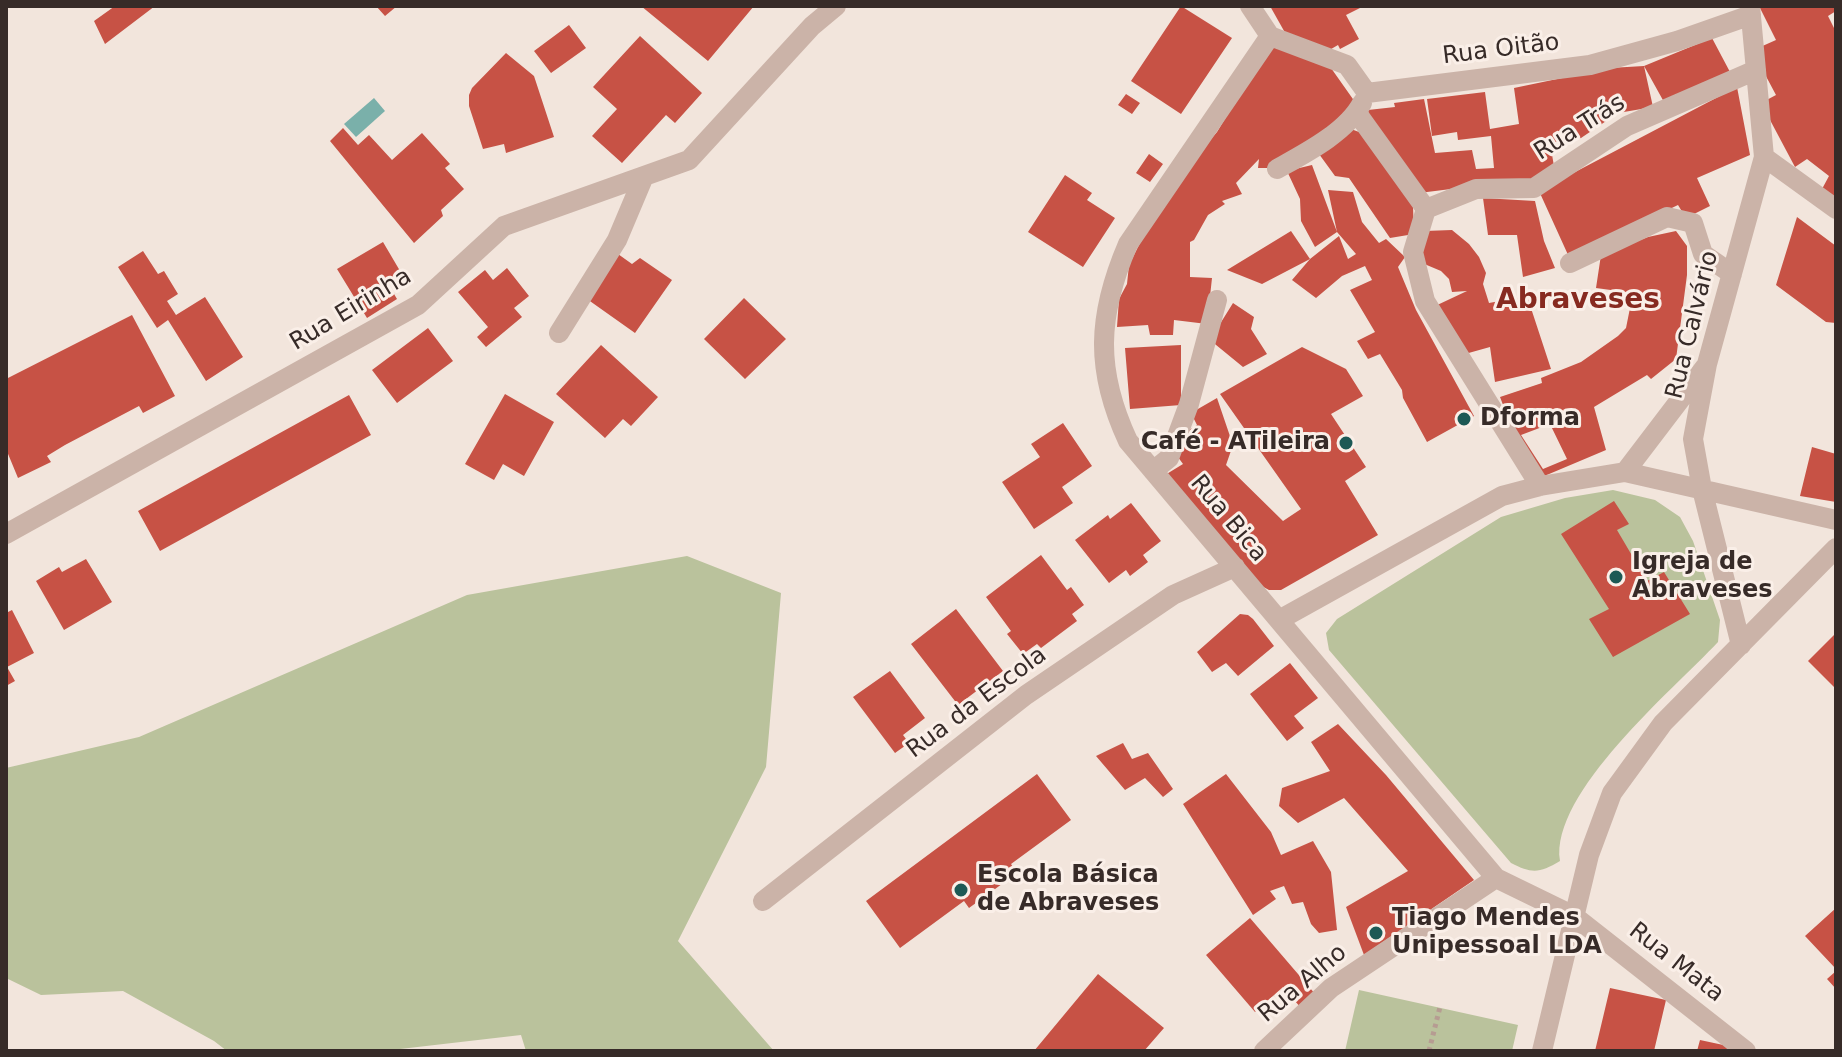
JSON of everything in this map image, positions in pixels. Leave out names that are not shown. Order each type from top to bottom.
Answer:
[{"type":"street","name":"Rua Eirinha","points":[[6,534],[418,305],[504,226],[689,160],[812,26],[836,6]]},
{"type":"street","points":[[1250,6],[1270,36],[1347,65],[1367,93],[1357,113],[1311,151],[1277,169]]},
{"type":"street","name":"Rua Calvário","points":[[1741,645],[1702,489],[1693,439],[1707,364],[1764,157],[1751,10]]},
{"type":"street","name":"Rua Oitão","points":[[1367,93],[1590,65],[1677,41],[1751,10]]},
{"type":"street","name":"Rua Bica","points":[[1270,36],[1128,244],[1115,273],[1106,305],[1106,374],[1113,408],[1128,441],[1496,878],[1574,916]]},
{"type":"street","name":"Rua Trás","points":[[1426,209],[1476,189],[1534,188],[1627,126],[1756,70]]},
{"type":"street","points":[[1357,113],[1426,209],[1413,252],[1425,301],[1540,486]]},
{"type":"street","points":[[1764,157],[1836,209]]},
{"type":"street","points":[[559,333],[617,240],[644,176]]},
{"type":"street","points":[[1570,263],[1667,217],[1693,223],[1703,254],[1732,274]]},
{"type":"street","points":[[1153,471],[1169,458],[1189,404],[1217,300]]},
{"type":"street","points":[[1625,472],[1707,364]]},
{"type":"street","points":[[1279,620],[1502,496],[1540,486],[1625,472],[1836,520]]},
{"type":"street","points":[[1542,1051],[1589,855],[1612,793],[1663,723],[1836,548]]},
{"type":"street","name":"Rua da Escola","points":[[763,901],[1026,695],[1173,595],[1235,567]]},
{"type":"street","name":"Rua Alho","points":[[1264,1051],[1331,988],[1496,878]]},
{"type":"street","name":"Rua Mata","points":[[1574,916],[1746,1051]]},
{"type":"path","points":[[1429,1051],[1440,1007]]},
{"type":"green space","points":[[1613,490],[1655,500],[1680,517],[1693,541],[1720,620],[1718,642],[1646,714],[1594,774],[1574,805],[1562,834],[1560,861],[1541,870],[1525,869],[1511,863],[1329,650],[1326,633],[1337,619],[1501,517],[1565,498]]},
{"type":"green space","points":[[687,556],[781,593],[766,767],[678,941],[774,1051],[526,1051],[521,1035],[383,1051],[227,1051],[123,991],[41,995],[6,978],[6,768],[139,737],[467,595]]},
{"type":"green space","points":[[1359,990],[1518,1025],[1512,1051],[1345,1051]]},
{"type":"water","points":[[374,98],[385,111],[356,137],[344,124]]},
{"type":"building","points":[[115,6],[155,6],[105,44],[94,21]]},
{"type":"building","points":[[376,6],[397,6],[385,16]]},
{"type":"building","points":[[641,6],[754,6],[708,61]]},
{"type":"building","points":[[1181,6],[1232,38],[1181,114],[1131,81]]},
{"type":"building","points":[[1270,6],[1364,6],[1346,15],[1359,39],[1326,52],[1288,38]]},
{"type":"building","points":[[1759,6],[1836,6],[1836,11],[1828,16],[1836,32],[1836,198],[1822,189],[1829,176],[1807,159],[1795,167],[1761,103],[1776,95],[1760,65],[1765,62],[1758,48],[1776,40]]},
{"type":"building","points":[[569,25],[586,48],[551,73],[534,51]]},
{"type":"building","points":[[640,36],[702,93],[675,123],[666,115],[622,163],[592,136],[617,109],[593,87]]},
{"type":"building","points":[[1712,38],[1730,72],[1664,102],[1644,66]]},
{"type":"building","points":[[1270,44],[1331,68],[1355,102],[1326,130],[1268,168],[1258,168],[1259,159],[1236,183],[1242,194],[1222,201],[1225,204],[1208,215],[1190,242],[1190,277],[1212,278],[1207,324],[1174,320],[1173,335],[1150,335],[1148,325],[1117,327],[1119,299],[1127,284],[1129,265],[1140,243],[1198,154],[1217,132]]},
{"type":"building","points":[[506,53],[534,76],[554,137],[506,153],[504,144],[483,149],[469,106],[469,95]]},
{"type":"building","points":[[1644,66],[1653,107],[1618,113],[1581,138],[1550,143],[1555,172],[1530,185],[1475,186],[1419,193],[1370,127],[1368,110],[1424,99],[1435,153],[1472,150],[1476,169],[1494,168],[1491,136],[1458,140],[1457,132],[1432,136],[1427,99],[1485,92],[1490,129],[1519,124],[1514,88],[1610,68]]},
{"type":"building","points":[[1737,87],[1750,155],[1697,178],[1710,206],[1686,218],[1678,205],[1569,257],[1539,191]]},
{"type":"building","points":[[1126,94],[1140,103],[1132,114],[1118,105]]},
{"type":"building","points":[[343,128],[358,145],[369,135],[392,160],[422,133],[450,164],[445,168],[464,189],[441,210],[443,216],[414,243],[330,141]]},
{"type":"building","points":[[1351,129],[1367,135],[1413,206],[1414,234],[1390,238],[1349,178],[1335,176],[1319,154]]},
{"type":"building","points":[[1149,154],[1163,164],[1150,182],[1136,173]]},
{"type":"building","points":[[1312,165],[1337,232],[1315,247],[1301,221],[1300,199],[1287,171]]},
{"type":"building","points":[[1065,175],[1092,193],[1087,200],[1115,218],[1083,267],[1028,232]]},
{"type":"building","points":[[1328,190],[1353,192],[1362,222],[1379,243],[1386,239],[1405,257],[1398,267],[1416,310],[1474,416],[1427,442],[1403,398],[1402,390],[1380,354],[1368,359],[1357,341],[1375,332],[1350,290],[1372,280],[1365,266],[1342,276],[1316,298],[1292,280],[1310,259],[1339,236],[1348,259],[1356,254],[1337,232]]},
{"type":"building","points":[[1483,198],[1535,201],[1544,241],[1555,268],[1523,277],[1517,235],[1488,235]]},
{"type":"building","points":[[1797,217],[1836,246],[1836,323],[1826,322],[1776,285]]},
{"type":"building","points":[[1452,230],[1479,257],[1486,273],[1483,284],[1489,303],[1527,296],[1551,369],[1495,382],[1490,347],[1465,354],[1433,307],[1467,291],[1452,292],[1449,279],[1441,271],[1422,263],[1425,231]]},
{"type":"building","points":[[1291,231],[1310,259],[1262,284],[1227,270]]},
{"type":"building","points":[[1676,231],[1687,246],[1687,275],[1676,359],[1651,379],[1647,375],[1594,407],[1606,450],[1542,477],[1515,436],[1500,397],[1542,383],[1541,378],[1581,362],[1626,328],[1633,293],[1596,288],[1601,255],[1648,237]],"holes":[[[1550,424],[1567,459],[1543,469],[1521,435]]]},
{"type":"building","points":[[383,242],[403,276],[388,284],[397,299],[367,318],[337,269]]},
{"type":"building","points":[[143,251],[158,274],[164,271],[178,294],[167,301],[176,315],[205,297],[243,357],[206,381],[168,320],[157,328],[118,267]]},
{"type":"building","points":[[618,254],[632,264],[640,258],[672,280],[635,333],[587,299]]},
{"type":"building","points":[[507,268],[529,296],[514,308],[522,317],[486,347],[477,337],[488,327],[458,292],[485,270],[493,280]]},
{"type":"building","points":[[744,298],[786,339],[745,379],[704,339]]},
{"type":"building","points":[[1233,303],[1254,317],[1251,329],[1267,354],[1243,367],[1210,340]]},
{"type":"building","points":[[132,315],[175,396],[143,413],[139,406],[65,445],[47,456],[51,462],[18,478],[6,449],[6,379]]},
{"type":"building","points":[[428,328],[453,361],[397,403],[372,370]]},
{"type":"building","points":[[601,345],[658,397],[631,426],[623,419],[605,438],[556,394]]},
{"type":"building","points":[[1181,345],[1181,405],[1130,409],[1125,348]]},
{"type":"building","points":[[1302,347],[1346,369],[1363,396],[1331,414],[1366,467],[1345,481],[1378,535],[1281,590],[1269,590],[1258,584],[1165,475],[1183,464],[1175,453],[1187,444],[1182,434],[1197,425],[1191,413],[1217,398],[1233,445],[1226,465],[1283,521],[1301,509],[1220,394]]},
{"type":"building","points":[[505,394],[554,422],[524,476],[503,464],[494,480],[465,464]]},
{"type":"building","points":[[349,395],[371,435],[160,551],[138,511]]},
{"type":"building","points":[[1063,423],[1092,466],[1062,487],[1073,503],[1034,529],[1002,482],[1040,457],[1031,444]]},
{"type":"building","points":[[1812,447],[1836,454],[1836,502],[1800,496]]},
{"type":"building","name":"Igreja de Abraveses","points":[[1614,501],[1629,524],[1617,530],[1647,581],[1664,572],[1690,614],[1613,657],[1589,619],[1609,609],[1561,534]]},
{"type":"building","points":[[1131,503],[1161,541],[1143,555],[1148,562],[1130,576],[1126,570],[1109,583],[1075,540],[1108,515],[1110,519]]},
{"type":"building","points":[[1041,555],[1067,590],[1071,587],[1084,605],[1072,614],[1077,621],[1041,648],[1037,644],[1023,654],[1007,634],[1011,631],[986,597]]},
{"type":"building","points":[[86,559],[112,602],[64,630],[36,581],[59,567],[62,572]]},
{"type":"building","points":[[956,609],[1003,671],[958,705],[911,644]]},
{"type":"building","points":[[12,610],[34,653],[7,667],[15,681],[6,686],[6,613]]},
{"type":"building","points":[[1240,614],[1253,619],[1274,646],[1238,676],[1226,663],[1212,672],[1197,652]]},
{"type":"building","points":[[1836,633],[1836,689],[1808,661]]},
{"type":"building","points":[[1290,663],[1318,698],[1294,716],[1304,728],[1287,741],[1250,694]]},
{"type":"building","points":[[890,671],[925,718],[903,735],[909,743],[895,753],[853,697]]},
{"type":"building","points":[[1338,724],[1386,775],[1474,880],[1364,955],[1346,907],[1408,871],[1344,798],[1298,823],[1279,806],[1282,788],[1330,771],[1311,742]]},
{"type":"building","points":[[1123,743],[1132,759],[1148,753],[1173,789],[1163,797],[1145,778],[1125,790],[1096,756]]},
{"type":"building","points":[[1037,774],[1071,820],[1011,864],[1017,873],[969,908],[964,901],[900,948],[866,901]]},
{"type":"building","points":[[1226,774],[1271,832],[1281,855],[1313,841],[1331,872],[1337,930],[1319,933],[1311,924],[1303,902],[1292,904],[1284,886],[1270,891],[1276,899],[1253,915],[1183,804]]},
{"type":"building","points":[[1836,908],[1836,969],[1805,936]]},
{"type":"building","points":[[1250,918],[1316,995],[1301,1008],[1283,987],[1255,1012],[1206,955]]},
{"type":"building","points":[[1836,971],[1836,989],[1827,979]]},
{"type":"building","points":[[1098,974],[1164,1028],[1144,1051],[1034,1051]]},
{"type":"building","points":[[1610,988],[1666,1000],[1654,1051],[1595,1051]]},
{"type":"building","points":[[1700,1040],[1728,1046],[1726,1051],[1697,1051]]},
{"type":"place","name":"Dforma","points":[[1464,419]]},
{"type":"place","name":"Café - ATileira","points":[[1346,443]]},
{"type":"place","name":"Igreja de Abraveses","points":[[1616,577]]},
{"type":"place","name":"Escola Básica de Abraveses","points":[[961,890]]},
{"type":"place","name":"Tiago Mendes Unipessoal LDA","points":[[1376,933]]},
{"type":"district","name":"Abraveses","points":[[1578,301]]}]
